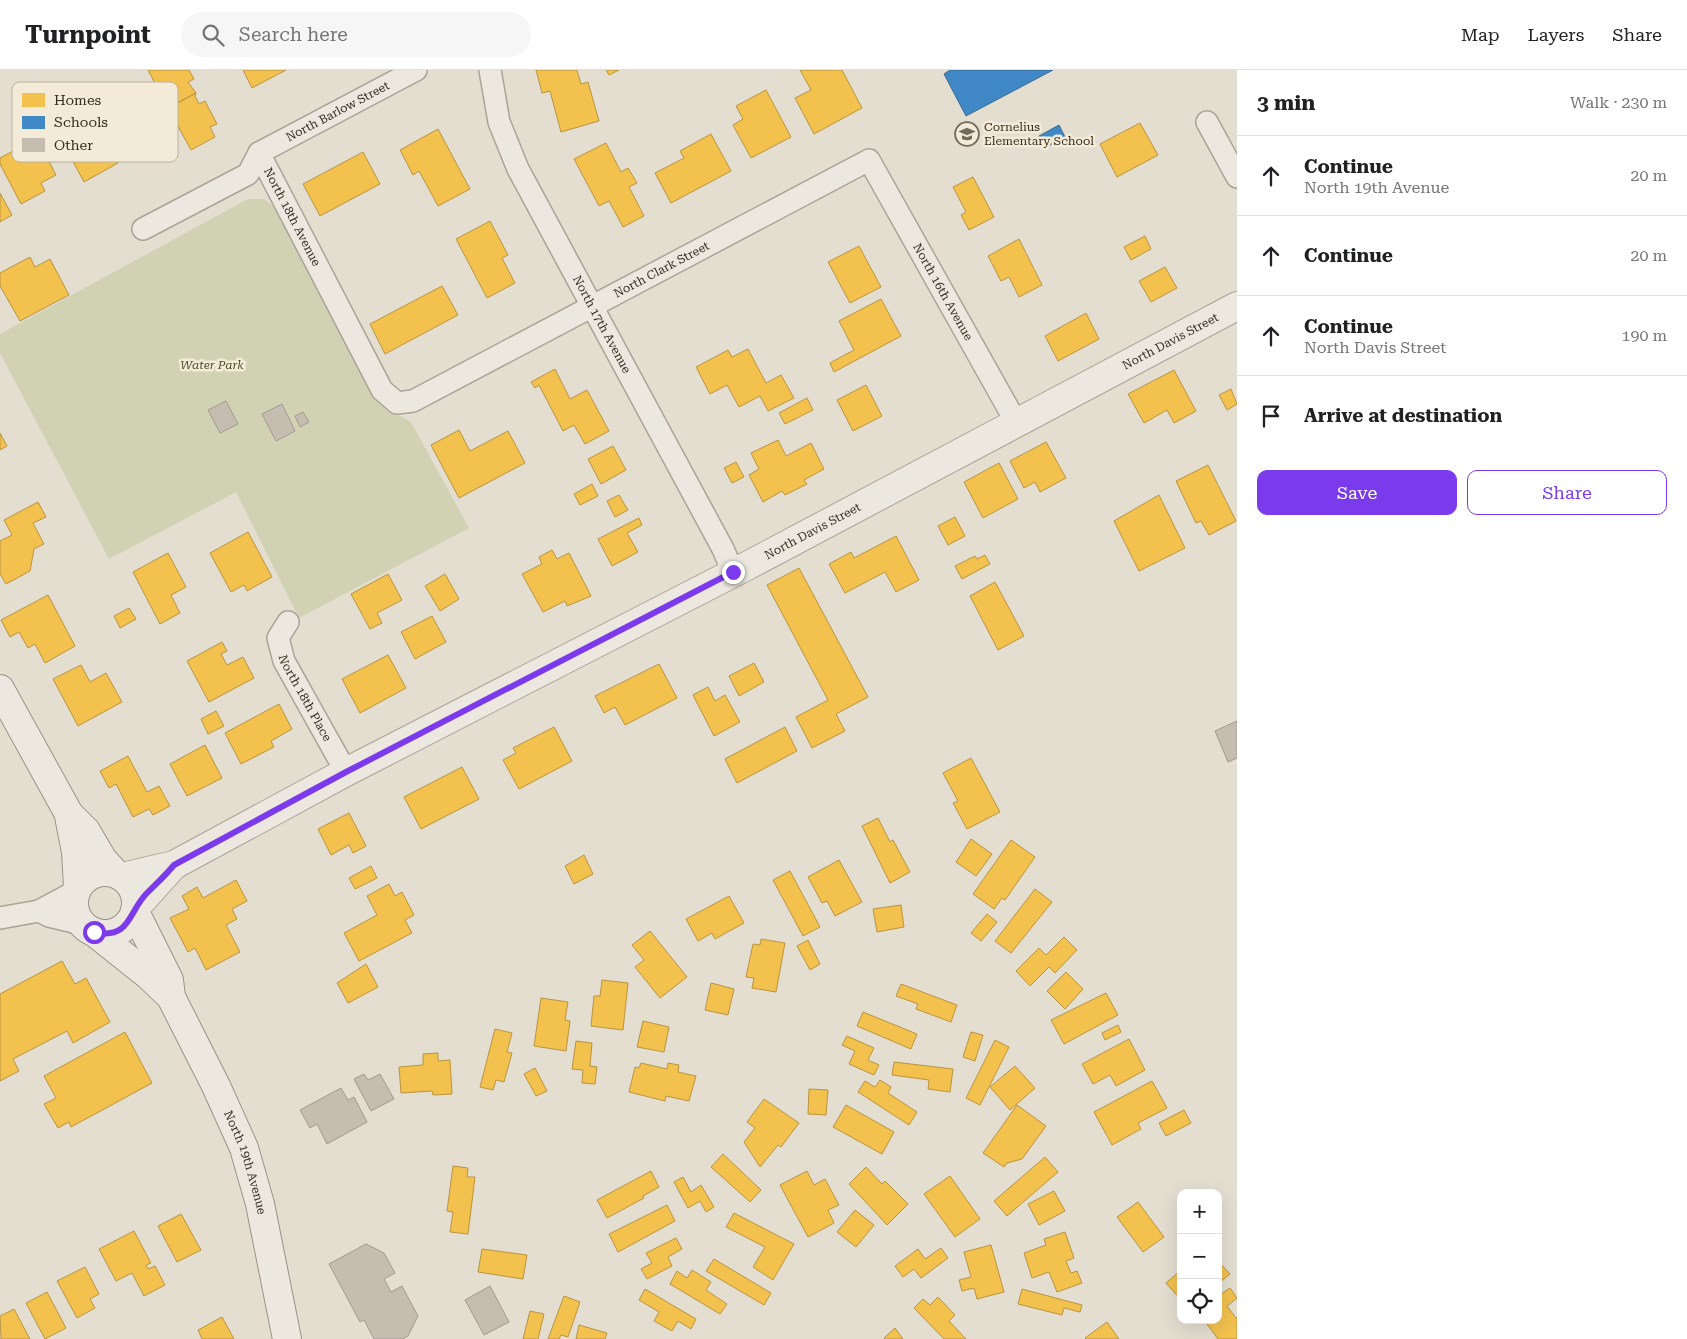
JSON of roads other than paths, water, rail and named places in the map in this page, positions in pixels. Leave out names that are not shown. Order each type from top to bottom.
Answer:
[{"type":"street","name":"North Barlow Street","points":[[258,153],[416,70]]},
{"type":"street","name":"North 17th Avenue","points":[[490,70],[499,122],[518,169],[723,549],[733,572]]},
{"type":"street","points":[[1207,122],[1237,177]]},
{"type":"street","name":"North 18th Avenue","points":[[143,229],[248,174],[258,153]]},
{"type":"street","name":"North 18th Avenue","points":[[258,153],[382,390],[397,403]]},
{"type":"street","name":"North Clark Street","points":[[397,403],[413,401],[869,160]]},
{"type":"street","name":"North 16th Avenue","points":[[869,160],[1017,424]]},
{"type":"street","name":"North Davis Street","points":[[174,865],[346,772],[1017,424],[1237,306]]},
{"type":"street","name":"North 18th Place","points":[[288,622],[278,638],[284,660],[346,772]]},
{"type":"street","name":"North 19th Avenue","points":[[0,689],[68,814],[76,852],[77,889],[74,898],[75,912],[88,928],[148,975],[171,997],[216,1086],[249,1163],[272,1259],[287,1339]]},
{"type":"street","name":"North 19th Avenue","points":[[68,814],[86,831],[103,860],[133,890],[135,909],[169,980],[171,997]]},
{"type":"street","points":[[0,918],[39,910],[77,889],[94,874],[108,872],[118,875],[174,865]]},
{"type":"street","points":[[39,910],[49,916],[88,928],[116,932],[128,924],[135,909],[174,865]]},
{"type":"place","name":"Cornelius Elementary School","points":[[967,134]]},
{"type":"park label","name":"Water Park","points":[[212,365]]}]
